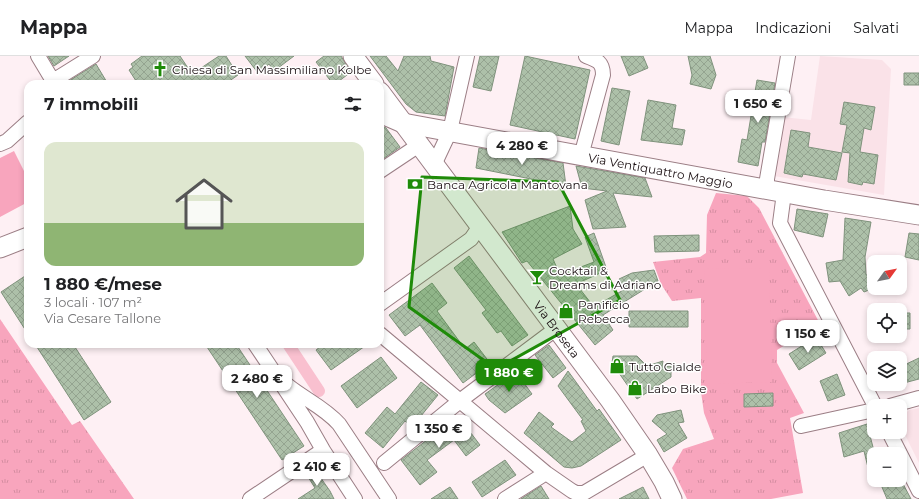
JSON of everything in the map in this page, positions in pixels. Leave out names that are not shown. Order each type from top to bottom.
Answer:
[{"type":"street","points":[[38,56],[51,80]]},
{"type":"street","points":[[55,80],[93,56]]},
{"type":"street","points":[[353,56],[367,80]]},
{"type":"street","points":[[434,165],[450,131],[467,56]]},
{"type":"street","points":[[581,156],[603,68],[599,62],[586,56]]},
{"type":"street","points":[[788,56],[767,179],[776,191],[780,223],[871,399]]},
{"type":"street","name":"Via Broseta","points":[[384,97],[610,400],[648,455],[672,499]]},
{"type":"street","name":"Via Ventiquattro Maggio","points":[[384,115],[403,123],[776,191],[919,215]]},
{"type":"street","points":[[0,144],[7,141],[24,126]]},
{"type":"street","points":[[384,168],[419,145]]},
{"type":"street","points":[[384,301],[472,239],[480,226]]},
{"type":"street","points":[[0,248],[24,239]]},
{"type":"street","points":[[384,463],[461,400],[557,328]]},
{"type":"street","points":[[384,337],[461,400],[546,473],[572,491],[580,494],[584,493],[648,455]]},
{"type":"street","points":[[258,348],[307,422],[323,450],[355,499]]},
{"type":"street","points":[[276,376],[298,395],[319,408],[324,409],[331,415],[339,424],[388,499]]},
{"type":"street","points":[[907,401],[919,398]]},
{"type":"street","points":[[307,422],[319,408]]},
{"type":"street","points":[[801,426],[867,412]]},
{"type":"street","points":[[892,439],[919,491]]},
{"type":"street","points":[[250,499],[323,450]]},
{"type":"street","points":[[505,499],[546,473]]},
{"type":"highlighted area","points":[[422,177],[558,182],[620,300],[496,369],[409,307]]},
{"type":"shaded area","points":[[820,56],[882,60],[891,69],[884,195],[774,176],[782,117],[811,120]]},
{"type":"shaded area","points":[[919,408],[919,463],[907,439],[907,412],[909,410]]},
{"type":"green space","points":[[14,151],[24,171],[24,204],[0,217],[0,158]]},
{"type":"green space","points":[[716,193],[747,196],[759,208],[820,324],[777,350],[777,363],[804,413],[790,418],[803,493],[771,499],[687,499],[672,468],[683,449],[714,439],[704,413],[701,392],[701,298],[672,301],[661,284],[653,262],[700,257],[706,253],[707,215]]},
{"type":"green space","points":[[769,268],[772,382],[707,384],[704,269]]},
{"type":"green space","points":[[0,319],[72,425],[80,421],[134,499],[0,499]]},
{"type":"building","points":[[48,56],[69,56],[54,66]]},
{"type":"building","name":"Chiesa di San Massimiliano Kolbe","points":[[142,56],[180,56],[192,74],[219,56],[226,56],[238,75],[231,80],[135,80],[129,70],[133,67],[131,64]]},
{"type":"building","points":[[245,56],[294,56],[274,71],[269,64],[258,73]]},
{"type":"building","points":[[324,56],[341,56],[351,72],[340,80],[330,80],[316,62]]},
{"type":"building","points":[[370,56],[386,56],[398,71],[404,56],[430,56],[431,61],[454,67],[445,116],[416,112],[406,104]]},
{"type":"building","points":[[480,56],[499,56],[491,91],[473,87]]},
{"type":"building","points":[[525,56],[590,70],[575,139],[510,125]]},
{"type":"building","points":[[621,56],[643,56],[648,68],[629,76]]},
{"type":"building","points":[[688,56],[710,56],[716,75],[711,89],[690,84],[692,75]]},
{"type":"building","points":[[96,64],[106,80],[70,80]]},
{"type":"building","points":[[904,73],[919,73],[919,85],[904,85]]},
{"type":"building","points":[[757,80],[775,83],[765,142],[762,142],[758,166],[738,162],[742,139],[747,140]]},
{"type":"building","points":[[612,88],[630,91],[619,145],[601,141]]},
{"type":"building","points":[[648,100],[676,105],[672,128],[685,130],[682,145],[641,140]]},
{"type":"building","points":[[844,102],[875,107],[871,130],[864,128],[860,152],[878,155],[874,184],[863,182],[862,185],[848,182],[850,153],[842,152],[847,125],[840,124]]},
{"type":"building","points":[[384,127],[386,128],[400,147],[384,158]]},
{"type":"building","points":[[791,130],[810,133],[808,147],[842,153],[836,180],[803,174],[802,177],[784,173]]},
{"type":"building","points":[[479,148],[563,163],[566,186],[476,168]]},
{"type":"building","points":[[576,166],[645,178],[652,197],[613,193],[626,227],[593,229],[585,200],[607,191],[582,188]]},
{"type":"building","points":[[570,206],[573,229],[582,244],[553,259],[560,275],[594,262],[585,237],[594,233],[607,270],[576,284],[594,307],[625,289],[619,279],[632,273],[654,270],[658,281],[603,315],[613,330],[595,345],[527,261],[522,263],[502,232]]},
{"type":"building","points":[[797,209],[828,214],[823,237],[794,230]]},
{"type":"building","points":[[845,218],[871,222],[865,257],[867,291],[864,292],[861,288],[849,296],[840,281],[829,282],[826,263],[843,260]]},
{"type":"building","points":[[909,233],[919,234],[919,260],[907,257],[907,255],[905,255]]},
{"type":"building","points":[[699,235],[699,251],[655,252],[654,236]]},
{"type":"building","points":[[469,256],[528,335],[512,346],[501,331],[497,333],[482,313],[486,310],[454,268]]},
{"type":"building","points":[[24,277],[24,328],[1,292]]},
{"type":"building","points":[[432,283],[447,303],[437,311],[465,349],[474,342],[490,363],[463,383],[420,325],[405,336],[389,315]]},
{"type":"building","points":[[629,311],[688,311],[688,327],[629,327]]},
{"type":"building","points":[[907,313],[910,313],[910,329],[907,329]]},
{"type":"building","points":[[816,337],[826,353],[799,370],[789,354]]},
{"type":"building","points":[[549,345],[566,368],[553,378],[535,355]]},
{"type":"building","points":[[38,348],[76,348],[111,402],[84,420]]},
{"type":"building","points":[[208,348],[239,348],[304,446],[282,460]]},
{"type":"building","points":[[319,348],[362,348],[331,370],[316,350]]},
{"type":"building","points":[[613,356],[637,356],[647,366],[663,361],[662,367],[671,366],[671,377],[637,399],[612,363]]},
{"type":"building","points":[[381,357],[397,378],[357,408],[341,386]]},
{"type":"building","points":[[919,358],[919,379],[907,382],[907,364]]},
{"type":"building","points":[[568,371],[597,411],[599,409],[621,440],[581,466],[572,468],[564,467],[524,433],[539,412],[554,424],[551,427],[572,442],[586,431],[581,421],[583,420],[558,386]]},
{"type":"building","points":[[516,372],[532,394],[505,413],[489,400],[485,394]]},
{"type":"building","points":[[837,374],[845,395],[828,401],[820,381]]},
{"type":"building","points":[[421,382],[438,395],[412,427],[405,421],[383,448],[365,433],[387,407],[395,414]]},
{"type":"building","points":[[773,393],[773,406],[744,407],[744,394]]},
{"type":"building","points":[[681,410],[684,422],[678,423],[687,438],[664,452],[657,440],[667,434],[652,421],[657,415]]},
{"type":"building","points":[[458,416],[480,445],[466,456],[454,440],[427,460],[437,472],[420,485],[401,460]]},
{"type":"building","points":[[867,424],[867,439],[871,439],[873,447],[867,447],[867,463],[864,451],[844,457],[839,433]]},
{"type":"building","points":[[505,460],[516,475],[482,497],[472,482]]},
{"type":"building","points":[[313,467],[334,499],[298,499],[315,488],[305,472]]},
{"type":"building","points":[[541,486],[549,499],[521,499]]},
{"type":"building","points":[[450,487],[458,499],[431,499]]},
{"type":"building","points":[[643,487],[649,499],[619,499]]},
{"type":"building","points":[[882,487],[905,487],[911,499],[887,499]]},
{"type":"waterway","points":[[291,348],[319,391]]},
{"type":"place","name":"Chiesa di San Massimiliano Kolbe","points":[[160,69]]},
{"type":"place","name":"Banca Agricola Mantovana","points":[[415,184]]},
{"type":"place","name":"Cocktail & Dreams di Adriano","points":[[537,277]]},
{"type":"place","name":"Panificio Rebecca","points":[[566,311]]},
{"type":"place","name":"Tutto Cialde","points":[[617,366]]},
{"type":"place","name":"Labo Bike","points":[[635,388]]}]
